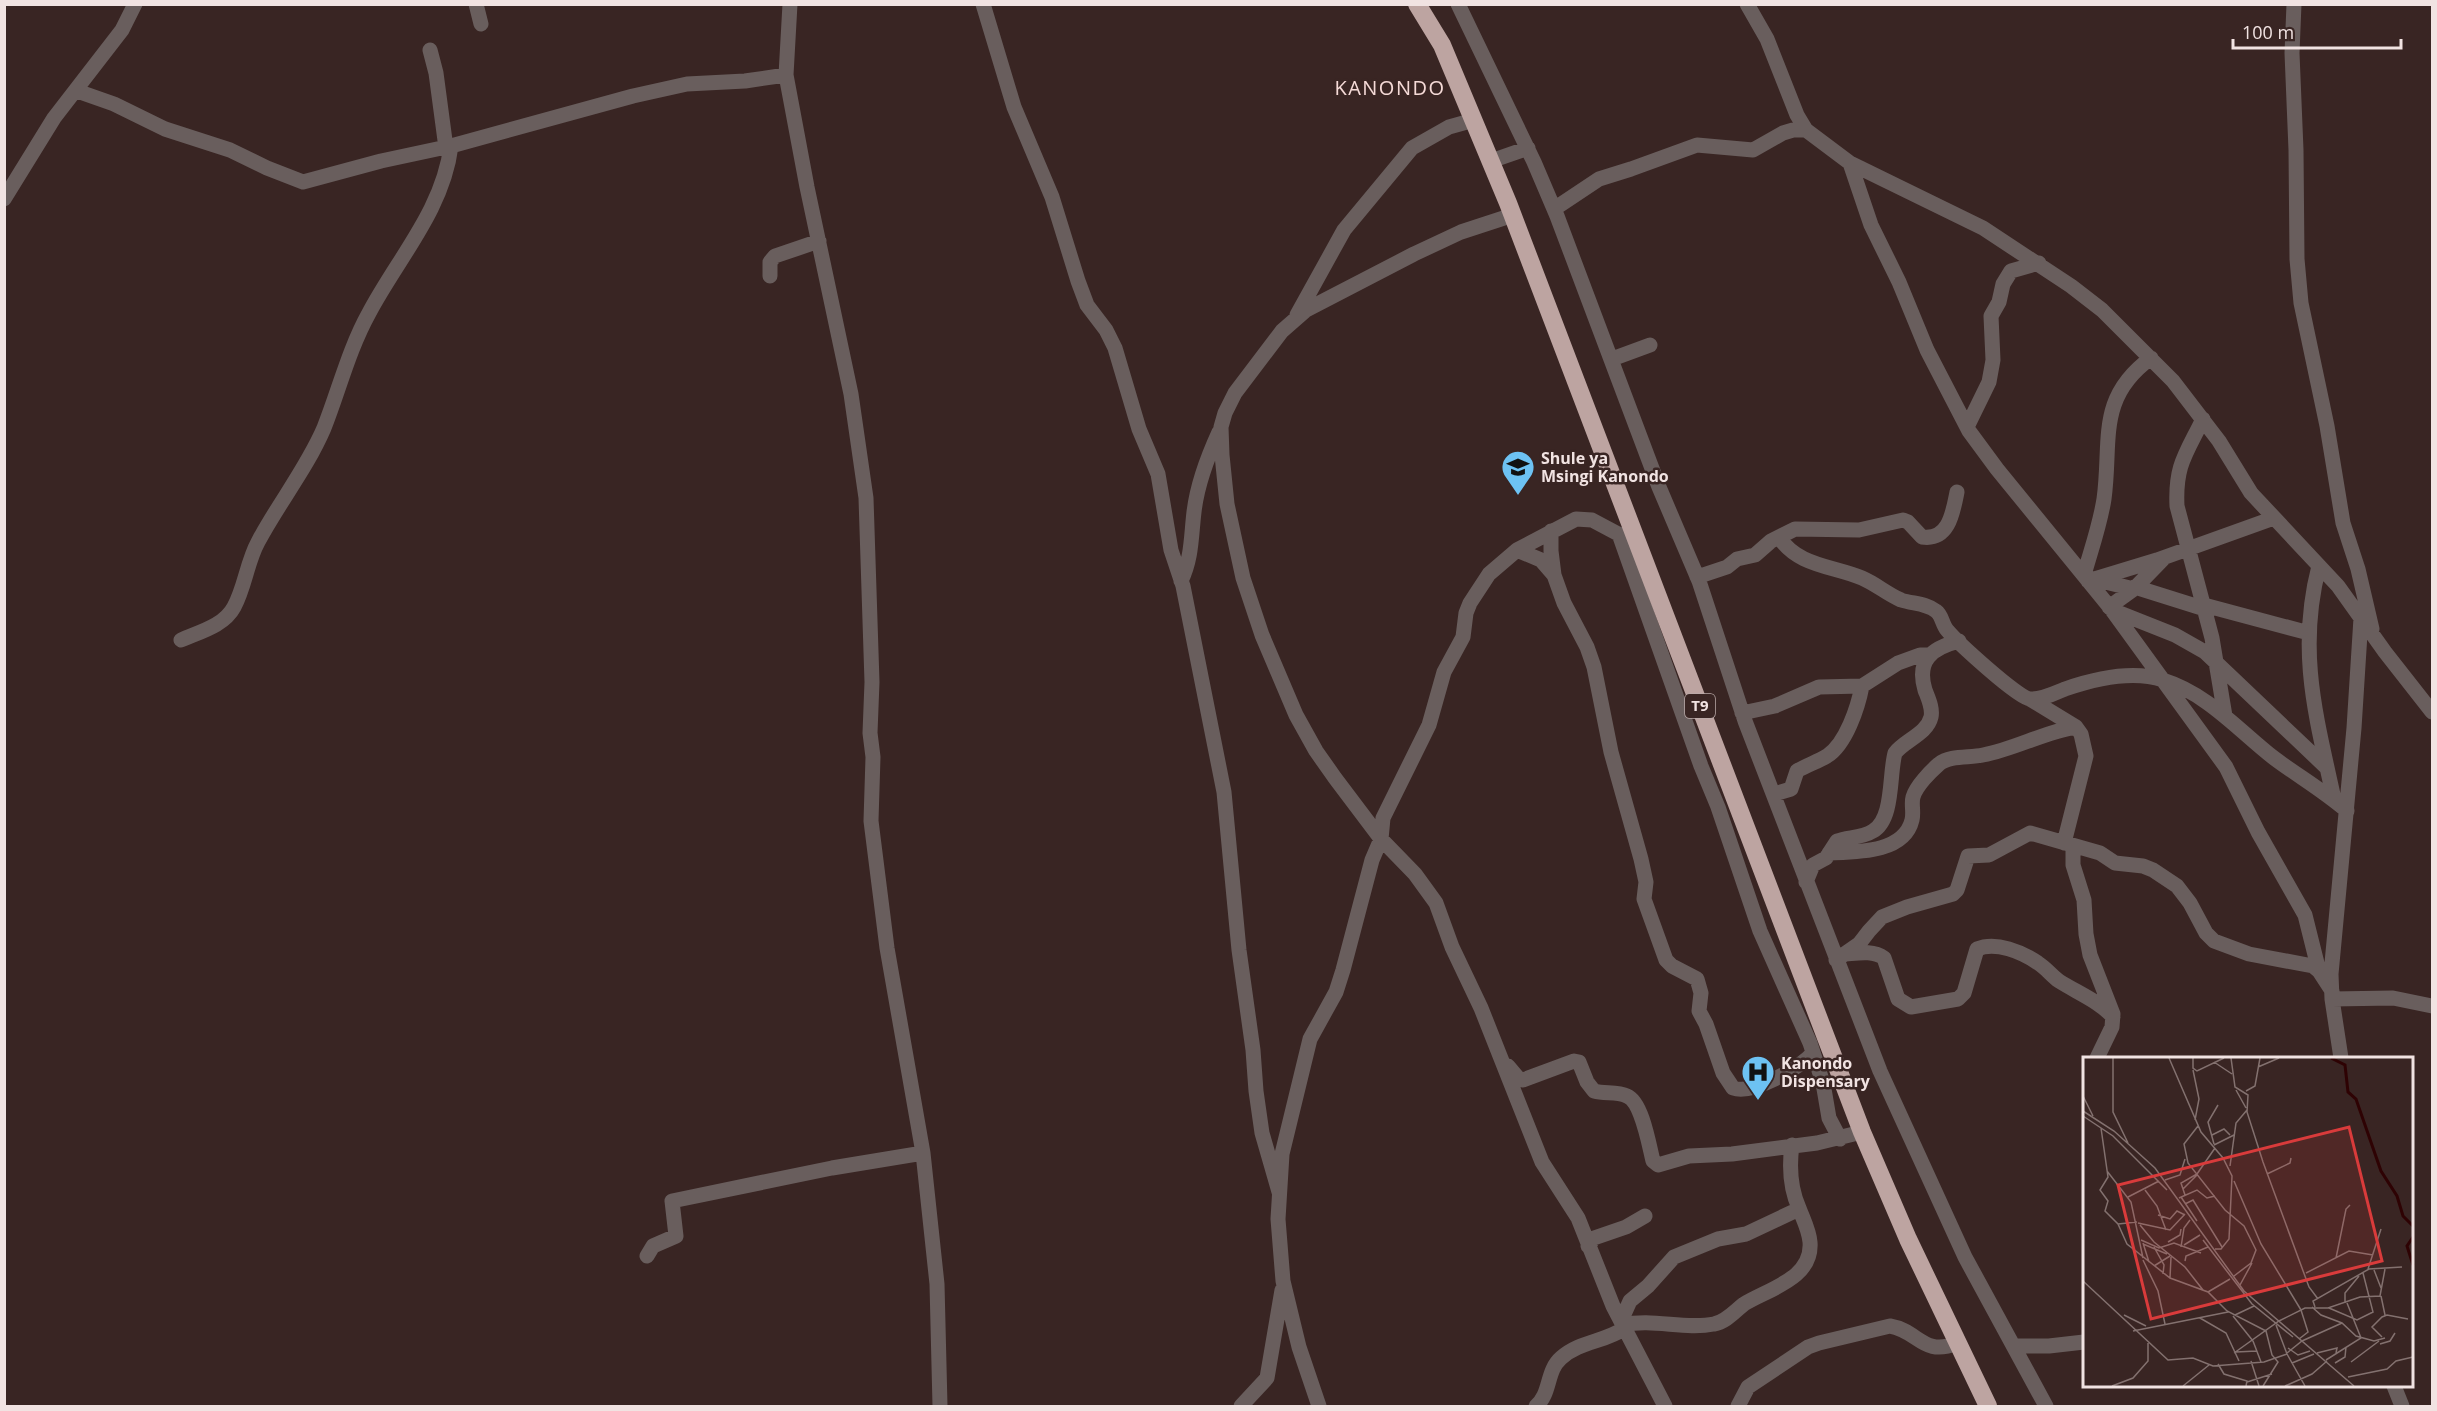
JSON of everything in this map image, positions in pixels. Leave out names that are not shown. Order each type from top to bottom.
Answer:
[{"type":"highway","name":"T9","points":[[1417,4],[1442,45],[1513,215],[1862,1132],[1988,1407]]},
{"type":"street","points":[[4,199],[54,118],[122,30],[135,4]]},
{"type":"street","points":[[476,4],[481,24]]},
{"type":"street","points":[[790,4],[786,75],[851,394],[866,498],[872,682],[871,821],[887,948],[923,1153],[937,1284],[940,1407]]},
{"type":"street","points":[[983,4],[1014,107],[1052,197],[1087,305],[1106,330],[1115,348],[1138,429],[1158,474],[1171,550],[1181,581],[1224,792],[1239,950],[1260,1122],[1267,1156],[1279,1191]]},
{"type":"street","points":[[1458,4],[1528,148],[1554,208],[1659,487],[1697,577],[1743,713],[1806,882],[1841,957],[1880,1071],[1932,1188],[1988,1303],[2046,1407]]},
{"type":"street","points":[[1747,4],[1767,39],[1797,115],[1806,130],[1850,163],[1983,228],[2039,263],[2102,310],[2151,358],[2203,419],[2251,493],[2338,586],[2373,636],[2433,712]]},
{"type":"street","points":[[2294,4],[2292,53],[2297,259],[2301,303],[2327,426],[2343,523],[2358,569],[2373,636]]},
{"type":"street","points":[[181,640],[219,623],[234,607],[256,544],[322,431],[368,313],[442,188],[448,168],[448,147],[430,50]]},
{"type":"street","points":[[77,91],[114,104],[165,129],[231,150],[267,168],[303,182],[381,161],[448,147],[633,96],[687,84],[745,81],[786,75]]},
{"type":"street","points":[[1295,318],[1344,230],[1412,148],[1449,127],[1474,120]]},
{"type":"street","points":[[1554,208],[1599,178],[1631,170],[1696,145],[1753,150],[1783,133],[1806,130]]},
{"type":"street","points":[[1491,161],[1528,148]]},
{"type":"street","points":[[1850,163],[1871,225],[1899,282],[1927,350],[1967,427],[1997,470],[2088,578],[2161,679],[2201,729],[2233,779],[2258,832],[2305,915],[2319,971],[2332,995]]},
{"type":"street","points":[[1181,581],[1187,569],[1193,544],[1194,511],[1221,427],[1235,393],[1282,331],[1306,310],[1423,249],[1461,232],[1513,215]]},
{"type":"street","points":[[770,276],[771,262],[775,256],[819,241]]},
{"type":"street","points":[[1967,427],[1989,382],[1993,360],[1991,316],[2000,302],[2003,284],[2011,272],[2039,263]]},
{"type":"street","points":[[1612,359],[1650,345]]},
{"type":"street","points":[[2088,578],[2102,512],[2108,424],[2112,410],[2129,378],[2151,358]]},
{"type":"street","points":[[2203,419],[2179,466],[2176,486],[2177,506],[2187,549],[2205,607],[2225,716]]},
{"type":"street","points":[[1221,427],[1227,504],[1243,578],[1262,635],[1284,689],[1316,752],[1381,839],[1415,874],[1436,903],[1452,946],[1481,1008],[1542,1162],[1578,1218],[1623,1325],[1665,1407]]},
{"type":"street","points":[[1697,577],[1727,567],[1737,559],[1755,555],[1779,537],[1802,528],[1859,530],[1903,520],[1908,522],[1922,537],[1931,537],[1944,531],[1948,526],[1957,492]]},
{"type":"street","points":[[2088,578],[2164,558],[2274,518]]},
{"type":"street","points":[[1319,1407],[1305,1366],[1283,1281],[1278,1219],[1282,1154],[1310,1039],[1339,981],[1372,860],[1381,839],[1383,818],[1425,734],[1444,672],[1460,646],[1470,603],[1489,574],[1517,550],[1576,519],[1592,520],[1639,545]]},
{"type":"street","points":[[1551,531],[1554,575],[1564,603],[1587,647],[1594,668],[1611,752],[1646,882],[1644,899],[1666,960],[1672,966],[1697,979],[1701,993],[1699,1011],[1729,1085],[1743,1090],[1763,1083],[1798,1066],[1813,1053]]},
{"type":"street","points":[[1619,534],[1662,658],[1718,807],[1760,931],[1813,1053],[1823,1083],[1829,1118],[1840,1139]]},
{"type":"street","points":[[1779,537],[1791,552],[1810,562],[1852,574],[1905,601],[1928,606],[1936,611],[1944,627],[2012,689],[2076,727],[2081,734],[2086,756],[2068,844],[2084,900],[2090,955],[2113,1017],[2106,1043],[2098,1057]]},
{"type":"street","points":[[1517,550],[1541,560],[1554,575]]},
{"type":"street","points":[[2111,608],[2135,588],[2164,558]]},
{"type":"street","points":[[2319,566],[2313,592],[2309,633],[2311,685],[2334,799]]},
{"type":"street","points":[[2088,578],[2309,633]]},
{"type":"street","points":[[2111,608],[2186,640],[2205,652],[2241,683],[2326,767]]},
{"type":"street","points":[[2341,1057],[2332,995],[2333,938],[2347,811],[2361,618]]},
{"type":"street","points":[[1743,713],[1775,706],[1819,687],[1863,686],[1898,663],[1920,655],[1929,655],[1959,641]]},
{"type":"street","points":[[1806,882],[1813,865],[1826,858],[1837,841],[1872,832],[1885,818],[1895,753],[1916,736],[1930,719],[1931,708],[1924,687],[1922,670],[1929,655]]},
{"type":"street","points":[[2030,699],[2117,676],[2161,679],[2206,700],[2274,758],[2334,799],[2347,811]]},
{"type":"street","points":[[1774,794],[1791,789],[1797,771],[1829,755],[1836,748],[1858,708],[1863,686]]},
{"type":"street","points":[[1829,853],[1861,852],[1878,848],[1893,843],[1906,834],[1912,821],[1914,795],[1942,762],[1953,758],[1987,754],[2076,727]]},
{"type":"street","points":[[1841,957],[1859,944],[1882,917],[1907,907],[1953,894],[1957,890],[1968,856],[1989,855],[2030,833],[2100,853],[2115,863],[2153,870],[2177,886],[2190,903],[2206,933],[2214,940],[2238,951],[2313,966],[2319,971]]},
{"type":"street","points":[[1841,957],[1879,954],[1884,958],[1898,999],[1911,1007],[1958,999],[1964,993],[1977,949],[1987,947],[2005,949],[2022,954],[2039,963],[2057,980],[2105,1009],[2113,1017]]},
{"type":"street","points":[[2332,995],[2393,998],[2433,1006]]},
{"type":"street","points":[[1502,1060],[1519,1079],[1523,1080],[1574,1061],[1579,1062],[1587,1082],[1594,1091],[1626,1095],[1634,1101],[1641,1116],[1653,1161],[1658,1165],[1701,1155],[1732,1154],[1840,1139],[1862,1132]]},
{"type":"street","points":[[1536,1407],[1544,1399],[1553,1366],[1582,1344],[1611,1336],[1623,1325],[1635,1322],[1695,1325],[1721,1322],[1744,1304],[1786,1282],[1800,1271],[1810,1250],[1807,1227],[1791,1184],[1792,1145]]},
{"type":"street","points":[[646,1256],[653,1246],[676,1236],[672,1201],[832,1168],[923,1153]]},
{"type":"street","points":[[1623,1325],[1630,1301],[1648,1286],[1666,1263],[1674,1257],[1718,1239],[1746,1234],[1799,1209]]},
{"type":"street","points":[[1588,1246],[1594,1238],[1626,1227],[1645,1216]]},
{"type":"street","points":[[1240,1407],[1262,1386],[1270,1370],[1283,1281]]},
{"type":"street","points":[[1738,1407],[1748,1387],[1808,1347],[1819,1343],[1890,1326],[1898,1327],[1926,1346],[1936,1349],[1957,1343]]},
{"type":"street","points":[[2014,1346],[2049,1346],[2083,1342]]},
{"type":"street","points":[[2394,1387],[2402,1407]]},
{"type":"place","name":"Shule ya Msingi Kanondo","points":[[1518,496]]},
{"type":"place","name":"Kanondo Dispensary","points":[[1758,1101]]},
{"type":"district","name":"KANONDO","points":[[1390,88]]}]
